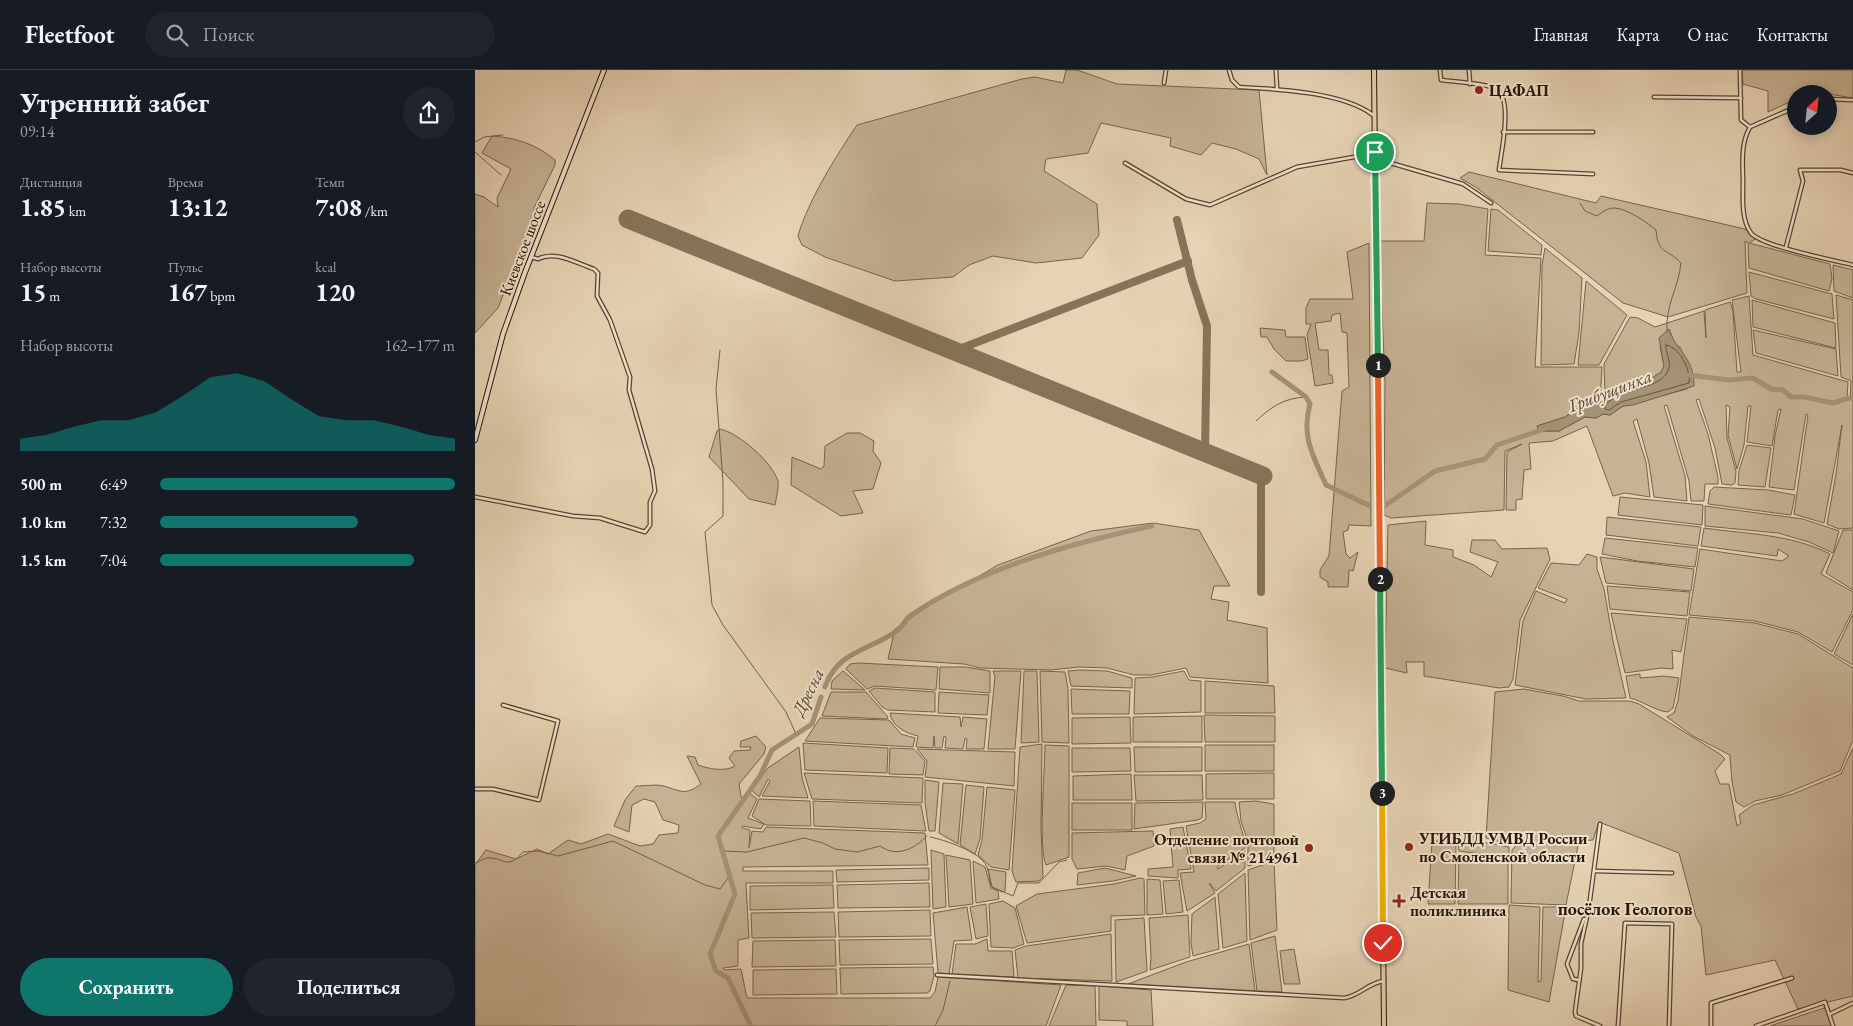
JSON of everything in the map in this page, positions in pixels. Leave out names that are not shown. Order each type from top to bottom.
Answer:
[{"type":"main road","name":"Киевское шоссе","points":[[475,440],[503,334],[604,70]]},
{"type":"main road","points":[[1373,70],[1384,1026]]},
{"type":"street","points":[[1164,83],[1166,70]]},
{"type":"street","points":[[1229,70],[1233,80],[1239,87],[1277,90],[1345,100],[1362,106],[1373,115]]},
{"type":"street","points":[[1276,70],[1277,90]]},
{"type":"street","points":[[1440,70],[1441,80],[1496,89],[1503,96],[1506,108],[1499,170],[1593,174]]},
{"type":"street","points":[[1469,70],[1470,84]]},
{"type":"street","points":[[1741,70],[1741,120],[1749,127]]},
{"type":"street","points":[[1654,97],[1741,98]]},
{"type":"street","points":[[1837,99],[1853,100]]},
{"type":"street","points":[[1787,111],[1749,127],[1742,148],[1745,221],[1751,233],[1758,239],[1853,265]]},
{"type":"street","points":[[1503,132],[1593,132]]},
{"type":"street","points":[[1125,163],[1186,199],[1210,205],[1297,167],[1375,155]]},
{"type":"street","points":[[1374,161],[1394,164],[1463,184],[1491,204]]},
{"type":"street","points":[[1786,248],[1803,181],[1800,170],[1841,170],[1853,173]]},
{"type":"street","points":[[475,497],[573,516],[600,518],[645,532],[650,525],[650,502],[655,491],[653,469],[629,390],[630,377],[610,320],[597,296],[598,273],[594,269],[557,256],[546,254],[538,259],[531,257]]},
{"type":"street","points":[[475,788],[493,789],[539,800],[558,721],[503,705]]},
{"type":"street","points":[[1600,824],[1595,871],[1581,944],[1581,968],[1575,1012],[1576,1016],[1600,1026]]},
{"type":"street","points":[[1595,871],[1672,873]]},
{"type":"street","points":[[1579,980],[1573,979],[1567,964],[1587,912]]},
{"type":"street","points":[[1618,1026],[1625,923],[1673,924],[1669,1026]]},
{"type":"street","points":[[937,975],[1344,998],[1355,996],[1377,982],[1384,982]]},
{"type":"street","points":[[1711,1026],[1711,1003],[1792,978]]},
{"type":"street","points":[[1756,1026],[1825,1002],[1833,1026]]},
{"type":"street","points":[[1830,1014],[1844,1005],[1853,1003]]},
{"type":"shaded area","points":[[1066,70],[1077,70],[1117,84],[1259,90],[1267,175],[1259,159],[1236,149],[1212,143],[1201,155],[1170,146],[1171,138],[1101,123],[1088,153],[1046,159],[1044,171],[1097,204],[1099,235],[1082,258],[1036,263],[993,256],[969,265],[953,277],[895,281],[825,257],[802,245],[798,236],[808,208],[857,125],[1022,79],[1035,77],[1063,83]]},
{"type":"shaded area","points":[[1742,70],[1853,70],[1853,98],[1837,95],[1837,85],[1787,85],[1787,103],[1768,112],[1768,91],[1743,84]]},
{"type":"shaded area","points":[[492,136],[510,138],[533,146],[555,160],[555,165],[534,208],[536,212],[498,308],[475,333],[475,194],[484,197],[498,207],[497,198],[511,169],[482,153]]},
{"type":"shaded area","points":[[1469,172],[1596,203],[1601,196],[1745,229],[1757,238],[1749,243],[1830,264],[1832,279],[1829,291],[1749,268],[1748,243],[1745,241],[1747,293],[1668,317],[1623,303],[1477,188],[1460,178]]},
{"type":"shaded area","points":[[1427,203],[1459,204],[1488,209],[1485,255],[1541,258],[1535,367],[1602,367],[1600,403],[1584,404],[1565,417],[1537,426],[1539,431],[1559,431],[1585,417],[1596,418],[1603,414],[1610,415],[1623,406],[1687,389],[1681,348],[1675,344],[1669,329],[1660,347],[1664,366],[1662,372],[1646,382],[1605,394],[1604,364],[1630,317],[1638,318],[1655,327],[1704,311],[1706,338],[1705,310],[1730,302],[1733,311],[1737,372],[1741,372],[1732,300],[1749,296],[1753,355],[1848,382],[1847,399],[1850,400],[1851,381],[1841,377],[1836,295],[1853,300],[1853,528],[1839,529],[1827,524],[1842,425],[1824,523],[1794,514],[1808,415],[1806,414],[1794,490],[1769,487],[1775,436],[1781,409],[1778,410],[1772,446],[1747,442],[1751,406],[1748,406],[1744,445],[1737,469],[1728,435],[1730,407],[1726,405],[1727,438],[1736,471],[1735,483],[1732,485],[1722,484],[1715,448],[1699,399],[1696,400],[1708,434],[1718,477],[1718,484],[1705,484],[1704,501],[1691,501],[1689,481],[1667,405],[1664,406],[1685,476],[1687,501],[1654,497],[1649,463],[1637,419],[1633,421],[1646,462],[1650,497],[1625,493],[1613,496],[1587,426],[1553,441],[1529,443],[1531,469],[1524,470],[1522,499],[1516,500],[1516,510],[1506,510],[1507,452],[1522,444],[1505,451],[1504,510],[1391,518],[1384,515],[1385,382],[1379,241],[1424,241]]},
{"type":"shaded area","points":[[1491,209],[1498,210],[1542,245],[1541,255],[1488,251]]},
{"type":"shaded area","points":[[1369,243],[1371,526],[1349,525],[1348,530],[1343,532],[1346,554],[1350,558],[1358,552],[1353,571],[1349,570],[1348,587],[1328,587],[1328,582],[1320,577],[1320,570],[1329,556],[1342,391],[1349,387],[1347,333],[1342,332],[1340,313],[1332,315],[1331,321],[1315,323],[1319,350],[1328,350],[1329,375],[1332,375],[1333,383],[1315,386],[1307,335],[1311,324],[1306,324],[1306,308],[1310,299],[1353,299],[1347,252]]},
{"type":"shaded area","points":[[1545,248],[1582,278],[1579,333],[1574,364],[1541,365],[1542,265]]},
{"type":"shaded area","points":[[1833,265],[1853,270],[1853,298],[1834,291]]},
{"type":"shaded area","points":[[1749,272],[1832,294],[1834,319],[1756,299],[1751,296]]},
{"type":"shaded area","points":[[1586,281],[1627,315],[1599,365],[1578,365]]},
{"type":"shaded area","points":[[1752,300],[1835,323],[1836,348],[1753,327]]},
{"type":"shaded area","points":[[1260,328],[1285,330],[1286,337],[1305,337],[1308,359],[1286,361],[1274,349],[1267,337],[1261,337]]},
{"type":"shaded area","points":[[1753,330],[1836,349],[1838,376],[1756,353]]},
{"type":"shaded area","points":[[720,429],[736,436],[754,449],[775,473],[778,481],[778,490],[775,505],[749,499],[709,457],[717,431]]},
{"type":"shaded area","points":[[847,433],[860,433],[874,441],[873,451],[881,463],[873,489],[853,491],[863,513],[841,516],[791,485],[792,457],[821,469],[824,466],[825,446]]},
{"type":"shaded area","points":[[1747,445],[1771,448],[1765,487],[1738,485],[1739,471]]},
{"type":"shaded area","points":[[1714,487],[1768,490],[1795,495],[1791,515],[1708,504],[1710,491]]},
{"type":"shaded area","points":[[1620,497],[1703,505],[1702,525],[1618,515]]},
{"type":"shaded area","points":[[1705,506],[1803,519],[1839,531],[1833,553],[1809,542],[1778,533],[1705,526]]},
{"type":"shaded area","points":[[1607,517],[1701,527],[1698,546],[1606,535]]},
{"type":"shaded area","points":[[1426,521],[1425,545],[1453,550],[1453,557],[1474,565],[1491,577],[1498,562],[1470,552],[1472,540],[1495,540],[1502,549],[1547,548],[1550,559],[1520,620],[1513,679],[1509,687],[1499,688],[1424,676],[1424,662],[1406,662],[1407,673],[1385,668],[1388,525]]},
{"type":"shaded area","points":[[1153,523],[1199,530],[1230,586],[1214,586],[1211,599],[1229,602],[1227,620],[1267,628],[1268,683],[1190,677],[1186,668],[1151,675],[1134,675],[1107,668],[1079,667],[1051,670],[980,668],[964,664],[888,659],[895,629],[928,606],[998,565],[1091,531]]},
{"type":"shaded area","points":[[1704,528],[1800,542],[1830,554],[1821,574],[1853,592],[1853,610],[1832,652],[1798,632],[1755,621],[1689,615],[1700,549],[1782,561],[1789,556],[1778,549],[1777,556],[1701,546]]},
{"type":"shaded area","points":[[1843,530],[1853,530],[1853,590],[1826,573]]},
{"type":"shaded area","points":[[1605,538],[1698,548],[1695,567],[1637,561],[1602,554]]},
{"type":"shaded area","points":[[1587,554],[1597,557],[1597,569],[1604,589],[1626,698],[1586,699],[1515,685],[1523,621],[1536,591],[1565,603],[1567,599],[1538,588],[1551,563],[1579,565]]},
{"type":"shaded area","points":[[1600,557],[1694,569],[1691,591],[1606,583]]},
{"type":"shaded area","points":[[1607,586],[1690,592],[1687,616],[1610,609]]},
{"type":"shaded area","points":[[1611,613],[1687,619],[1681,652],[1672,650],[1673,669],[1661,668],[1625,673]]},
{"type":"shaded area","points":[[1853,614],[1853,665],[1834,654]]},
{"type":"shaded area","points":[[1689,617],[1755,623],[1798,634],[1853,668],[1853,740],[1840,771],[1782,795],[1755,801],[1744,807],[1736,802],[1730,755],[1693,736],[1667,717],[1674,713],[1678,701]]},
{"type":"shaded area","points":[[850,664],[938,667],[936,690],[875,686],[867,689],[846,669]]},
{"type":"shaded area","points":[[940,667],[965,667],[990,671],[990,693],[939,689]]},
{"type":"shaded area","points":[[843,671],[865,690],[831,689],[832,681]]},
{"type":"shaded area","points":[[993,671],[1021,671],[1015,749],[988,749],[995,676]]},
{"type":"shaded area","points":[[1024,671],[1037,671],[1039,742],[1021,743]]},
{"type":"shaded area","points":[[1040,671],[1065,672],[1068,689],[1069,743],[1042,742]]},
{"type":"shaded area","points":[[1068,671],[1107,671],[1132,678],[1132,688],[1071,686]]},
{"type":"shaded area","points":[[1184,671],[1189,680],[1201,681],[1201,712],[1134,714],[1135,678]]},
{"type":"shaded area","points":[[1640,674],[1640,678],[1664,676],[1679,678],[1673,708],[1668,712],[1663,711],[1630,698],[1626,676]]},
{"type":"shaded area","points":[[1205,681],[1274,686],[1275,713],[1205,713]]},
{"type":"shaded area","points":[[875,688],[935,692],[935,712],[888,710],[882,707],[869,691]]},
{"type":"shaded area","points":[[1071,689],[1130,691],[1129,714],[1072,714]]},
{"type":"shaded area","points":[[1524,689],[1579,701],[1630,701],[1639,704],[1720,754],[1725,759],[1715,771],[1720,784],[1729,784],[1737,826],[1741,823],[1739,815],[1753,805],[1793,794],[1841,774],[1853,748],[1853,996],[1798,1009],[1775,960],[1706,975],[1701,926],[1696,917],[1679,853],[1599,822],[1593,840],[1579,841],[1566,905],[1511,903],[1512,850],[1516,846],[1486,838],[1495,692]]},
{"type":"shaded area","points":[[831,692],[866,692],[888,717],[887,719],[822,716]]},
{"type":"shaded area","points":[[939,692],[989,695],[987,715],[938,713]]},
{"type":"shaded area","points":[[890,713],[960,717],[961,727],[963,717],[987,719],[984,749],[966,749],[967,739],[965,738],[963,749],[945,748],[946,737],[944,736],[942,748],[935,748],[934,736],[933,748],[916,747],[918,736],[904,731],[897,726]]},
{"type":"shaded area","points":[[1204,715],[1275,716],[1275,742],[1205,742]]},
{"type":"shaded area","points":[[1202,716],[1202,742],[1133,742],[1133,717]]},
{"type":"shaded area","points":[[1130,717],[1131,743],[1072,744],[1072,718]]},
{"type":"shaded area","points":[[820,718],[889,720],[901,734],[915,738],[913,747],[805,741]]},
{"type":"shaded area","points":[[756,736],[766,747],[764,754],[739,784],[742,802],[749,793],[757,799],[748,818],[764,824],[761,829],[742,826],[742,828],[750,830],[749,848],[752,831],[763,832],[766,827],[925,833],[928,865],[743,867],[743,871],[833,871],[833,883],[746,883],[749,938],[738,940],[738,966],[723,968],[724,970],[741,969],[747,998],[930,998],[935,992],[938,977],[1061,985],[1046,1026],[475,1026],[475,865],[486,850],[516,859],[537,849],[548,854],[568,840],[581,844],[608,834],[640,846],[653,844],[659,835],[678,833],[679,825],[663,820],[655,802],[644,799],[632,805],[629,832],[614,826],[625,800],[636,786],[658,785],[679,791],[696,788],[701,784],[687,756],[695,757],[698,765],[717,769],[731,768],[735,766],[729,758],[734,751],[750,750],[751,747],[740,747],[741,741]]},
{"type":"shaded area","points":[[803,743],[888,748],[887,773],[805,770]]},
{"type":"shaded area","points":[[1042,744],[1041,827],[1043,877],[1039,881],[1016,882],[1012,871],[1020,747]]},
{"type":"shaded area","points":[[1045,745],[1069,746],[1069,857],[1046,865],[1042,842]]},
{"type":"shaded area","points":[[1205,745],[1274,745],[1274,771],[1205,771]]},
{"type":"shaded area","points":[[799,747],[802,778],[808,798],[762,796],[770,781],[768,779],[759,797],[751,790],[768,768]]},
{"type":"shaded area","points":[[1134,747],[1202,747],[1202,771],[1135,772]]},
{"type":"shaded area","points":[[890,748],[914,749],[925,761],[923,775],[889,774]]},
{"type":"shaded area","points":[[1072,748],[1130,748],[1131,771],[1072,772]]},
{"type":"shaded area","points":[[917,749],[1015,752],[1014,786],[925,777],[927,761]]},
{"type":"shaded area","points":[[804,773],[923,778],[922,803],[812,799]]},
{"type":"shaded area","points":[[1274,773],[1274,799],[1206,799],[1206,774]]},
{"type":"shaded area","points":[[1131,774],[1132,800],[1073,800],[1073,776]]},
{"type":"shaded area","points":[[1134,775],[1202,775],[1203,800],[1136,801]]},
{"type":"shaded area","points":[[925,780],[939,782],[935,831],[929,831],[925,803]]},
{"type":"shaded area","points":[[943,783],[963,784],[958,844],[939,833]]},
{"type":"shaded area","points":[[966,785],[984,787],[980,839],[975,854],[960,845]]},
{"type":"shaded area","points":[[987,787],[1015,790],[1009,870],[991,867],[978,855],[982,840]]},
{"type":"shaded area","points":[[759,799],[810,801],[811,826],[766,825],[752,816]]},
{"type":"shaded area","points":[[813,801],[921,805],[926,831],[814,826]]},
{"type":"shaded area","points":[[1256,801],[1274,804],[1274,858],[1248,866],[1248,842],[1241,821],[1239,802]]},
{"type":"shaded area","points":[[1203,802],[1202,818],[1198,820],[1134,829],[1135,803]]},
{"type":"shaded area","points":[[1205,802],[1235,802],[1245,848],[1217,867],[1218,869],[1245,851],[1245,868],[1216,891],[1209,883],[1215,893],[1187,911],[1180,873],[1194,872],[1186,826],[1200,823],[1206,819]]},
{"type":"shaded area","points":[[1072,803],[1132,803],[1132,830],[1072,830]]},
{"type":"shaded area","points":[[1183,827],[1191,869],[1178,870],[1178,878],[1148,876],[1148,869],[1173,867],[1170,829]]},
{"type":"shaded area","points":[[1153,831],[1154,846],[1127,856],[1125,870],[1106,866],[1077,869],[1072,859],[1072,833]]},
{"type":"shaded area","points":[[1468,831],[1483,834],[1482,842],[1509,847],[1509,858],[1459,851],[1458,843],[1456,843],[1455,904],[1428,904],[1432,842],[1457,837],[1459,841],[1467,842]]},
{"type":"shaded area","points":[[931,850],[944,854],[946,907],[933,909]]},
{"type":"shaded area","points":[[1459,854],[1508,861],[1508,904],[1458,904]]},
{"type":"shaded area","points":[[946,855],[970,860],[973,904],[949,907]]},
{"type":"shaded area","points":[[973,861],[985,867],[991,888],[998,891],[999,899],[976,903]]},
{"type":"shaded area","points":[[1274,861],[1277,930],[1250,940],[1248,870]]},
{"type":"shaded area","points":[[929,868],[929,880],[837,882],[836,870]]},
{"type":"shaded area","points":[[1105,868],[1136,876],[1077,885],[1078,873]]},
{"type":"shaded area","points":[[988,869],[1006,872],[1005,891],[1002,892],[992,887]]},
{"type":"shaded area","points":[[1245,873],[1247,941],[1223,948],[1218,894]]},
{"type":"shaded area","points":[[1140,878],[1144,879],[1145,915],[1111,916],[1111,931],[1027,943],[1016,906],[1037,894],[1114,884]]},
{"type":"shaded area","points":[[1147,879],[1160,880],[1163,914],[1147,915]]},
{"type":"shaded area","points":[[1179,880],[1183,912],[1166,914],[1163,881]]},
{"type":"shaded area","points":[[929,883],[930,907],[838,908],[837,885]]},
{"type":"shaded area","points":[[833,885],[834,908],[750,910],[750,886]]},
{"type":"shaded area","points":[[1215,897],[1219,949],[1193,956],[1191,943],[1192,914]]},
{"type":"shaded area","points":[[1003,901],[1015,908],[1024,944],[1013,948],[991,947],[989,904]]},
{"type":"shaded area","points":[[986,904],[988,936],[976,939],[970,907]]},
{"type":"shaded area","points":[[1509,905],[1540,907],[1538,982],[1541,981],[1543,907],[1566,907],[1549,1002],[1508,990]]},
{"type":"shaded area","points":[[967,907],[972,940],[954,941],[949,974],[938,973],[933,913]]},
{"type":"shaded area","points":[[930,910],[931,936],[839,937],[838,912]]},
{"type":"shaded area","points":[[834,912],[836,937],[752,938],[751,913]]},
{"type":"shaded area","points":[[1188,915],[1190,957],[1150,970],[1149,918]]},
{"type":"shaded area","points":[[1144,918],[1147,971],[1116,982],[1115,920]]},
{"type":"shaded area","points":[[1111,934],[1112,981],[1018,978],[1015,950],[1026,946]]},
{"type":"shaded area","points":[[1275,936],[1282,992],[1257,991],[1251,943]]},
{"type":"shaded area","points":[[931,939],[933,964],[840,965],[839,940]]},
{"type":"shaded area","points":[[987,939],[988,951],[1012,951],[1014,977],[952,974],[956,944],[975,944]]},
{"type":"shaded area","points":[[835,940],[836,966],[752,967],[753,941]]},
{"type":"shaded area","points":[[1249,944],[1255,991],[1128,984],[1186,962]]},
{"type":"shaded area","points":[[1294,949],[1300,984],[1284,984],[1280,951]]},
{"type":"shaded area","points":[[933,967],[934,976],[930,991],[927,993],[841,994],[840,968]]},
{"type":"shaded area","points":[[836,969],[837,994],[753,995],[753,970]]},
{"type":"shaded area","points":[[1066,985],[1095,986],[1096,1026],[1049,1026]]},
{"type":"shaded area","points":[[1099,986],[1151,990],[1153,1026],[1127,1026],[1127,1021],[1099,1020]]},
{"type":"shaded area","points":[[1827,1007],[1831,1026],[1770,1026]]},
{"type":"water","points":[[1669,329],[1672,337],[1688,361],[1694,386],[1633,405],[1623,406],[1610,415],[1603,414],[1596,418],[1585,417],[1559,431],[1539,431],[1537,426],[1565,417],[1584,404],[1600,403],[1624,387],[1646,382],[1661,372],[1664,366],[1659,338]]},
{"type":"waterway","points":[[475,142],[484,137],[503,135]]},
{"type":"waterway","points":[[475,152],[501,175]]},
{"type":"waterway","points":[[1580,203],[1585,211],[1597,216],[1605,210],[1614,208],[1625,210],[1637,216],[1656,230],[1661,247],[1681,263],[1668,314],[1667,332]]},
{"type":"waterway","points":[[720,350],[716,389],[723,482],[723,516],[705,532],[712,605],[723,625],[786,712],[796,734]]},
{"type":"waterway","name":"Грибущинка","points":[[1272,372],[1306,397],[1310,404],[1307,426],[1308,436],[1313,455],[1326,485],[1368,505]]},
{"type":"waterway","name":"Грибущинка","points":[[1689,375],[1729,380],[1753,378],[1771,389],[1783,390],[1791,397],[1804,397],[1833,403],[1853,397]]},
{"type":"waterway","points":[[1256,421],[1267,411],[1285,401],[1306,397]]},
{"type":"waterway","name":"Грибущинка","points":[[1386,505],[1435,471],[1485,459],[1497,445],[1544,429]]},
{"type":"waterway","name":"Дресна","points":[[825,687],[838,665],[846,658],[887,637],[899,629],[910,616],[936,599],[965,584],[995,571],[1058,550],[1152,526]]},
{"type":"waterway","name":"Дресна","points":[[751,1026],[728,978],[716,971],[710,954],[735,894],[718,836],[760,776],[772,750],[812,724],[821,697]]},
{"type":"waterway","points":[[723,851],[747,852],[804,838],[823,843],[835,849],[857,852],[880,846],[886,850],[899,852],[917,845],[927,836]]},
{"type":"waterway","points":[[930,837],[952,843],[976,855],[986,865],[992,887],[1013,896],[1018,883],[1039,883],[1059,862],[1067,860]]},
{"type":"waterway","points":[[475,863],[487,858],[509,862],[518,858],[523,852],[539,851],[558,856],[613,841],[705,885],[720,889],[731,874]]},
{"type":"waterway","points":[[935,1026],[943,1010],[950,981]]},
{"type":"taxiway","points":[[1177,220],[1192,280],[1207,326],[1205,453]]},
{"type":"taxiway","points":[[954,351],[1188,261]]},
{"type":"taxiway","points":[[1261,476],[1261,592]]},
{"type":"runway","points":[[628,219],[1263,476]]},
{"type":"place","name":"ЦАФАП","points":[[1479,90]]},
{"type":"place","name":"УГИБДД УМВД России по Смоленской области","points":[[1409,847]]},
{"type":"place","name":"Отделение почтовой связи № 214961","points":[[1309,848]]},
{"type":"place","name":"Детская поликлиника","points":[[1399,901]]},
{"type":"district","name":"посёлок Геологов","points":[[1625,909]]},
{"type":"route","points":[[1375,152],[1383,943]]}]
